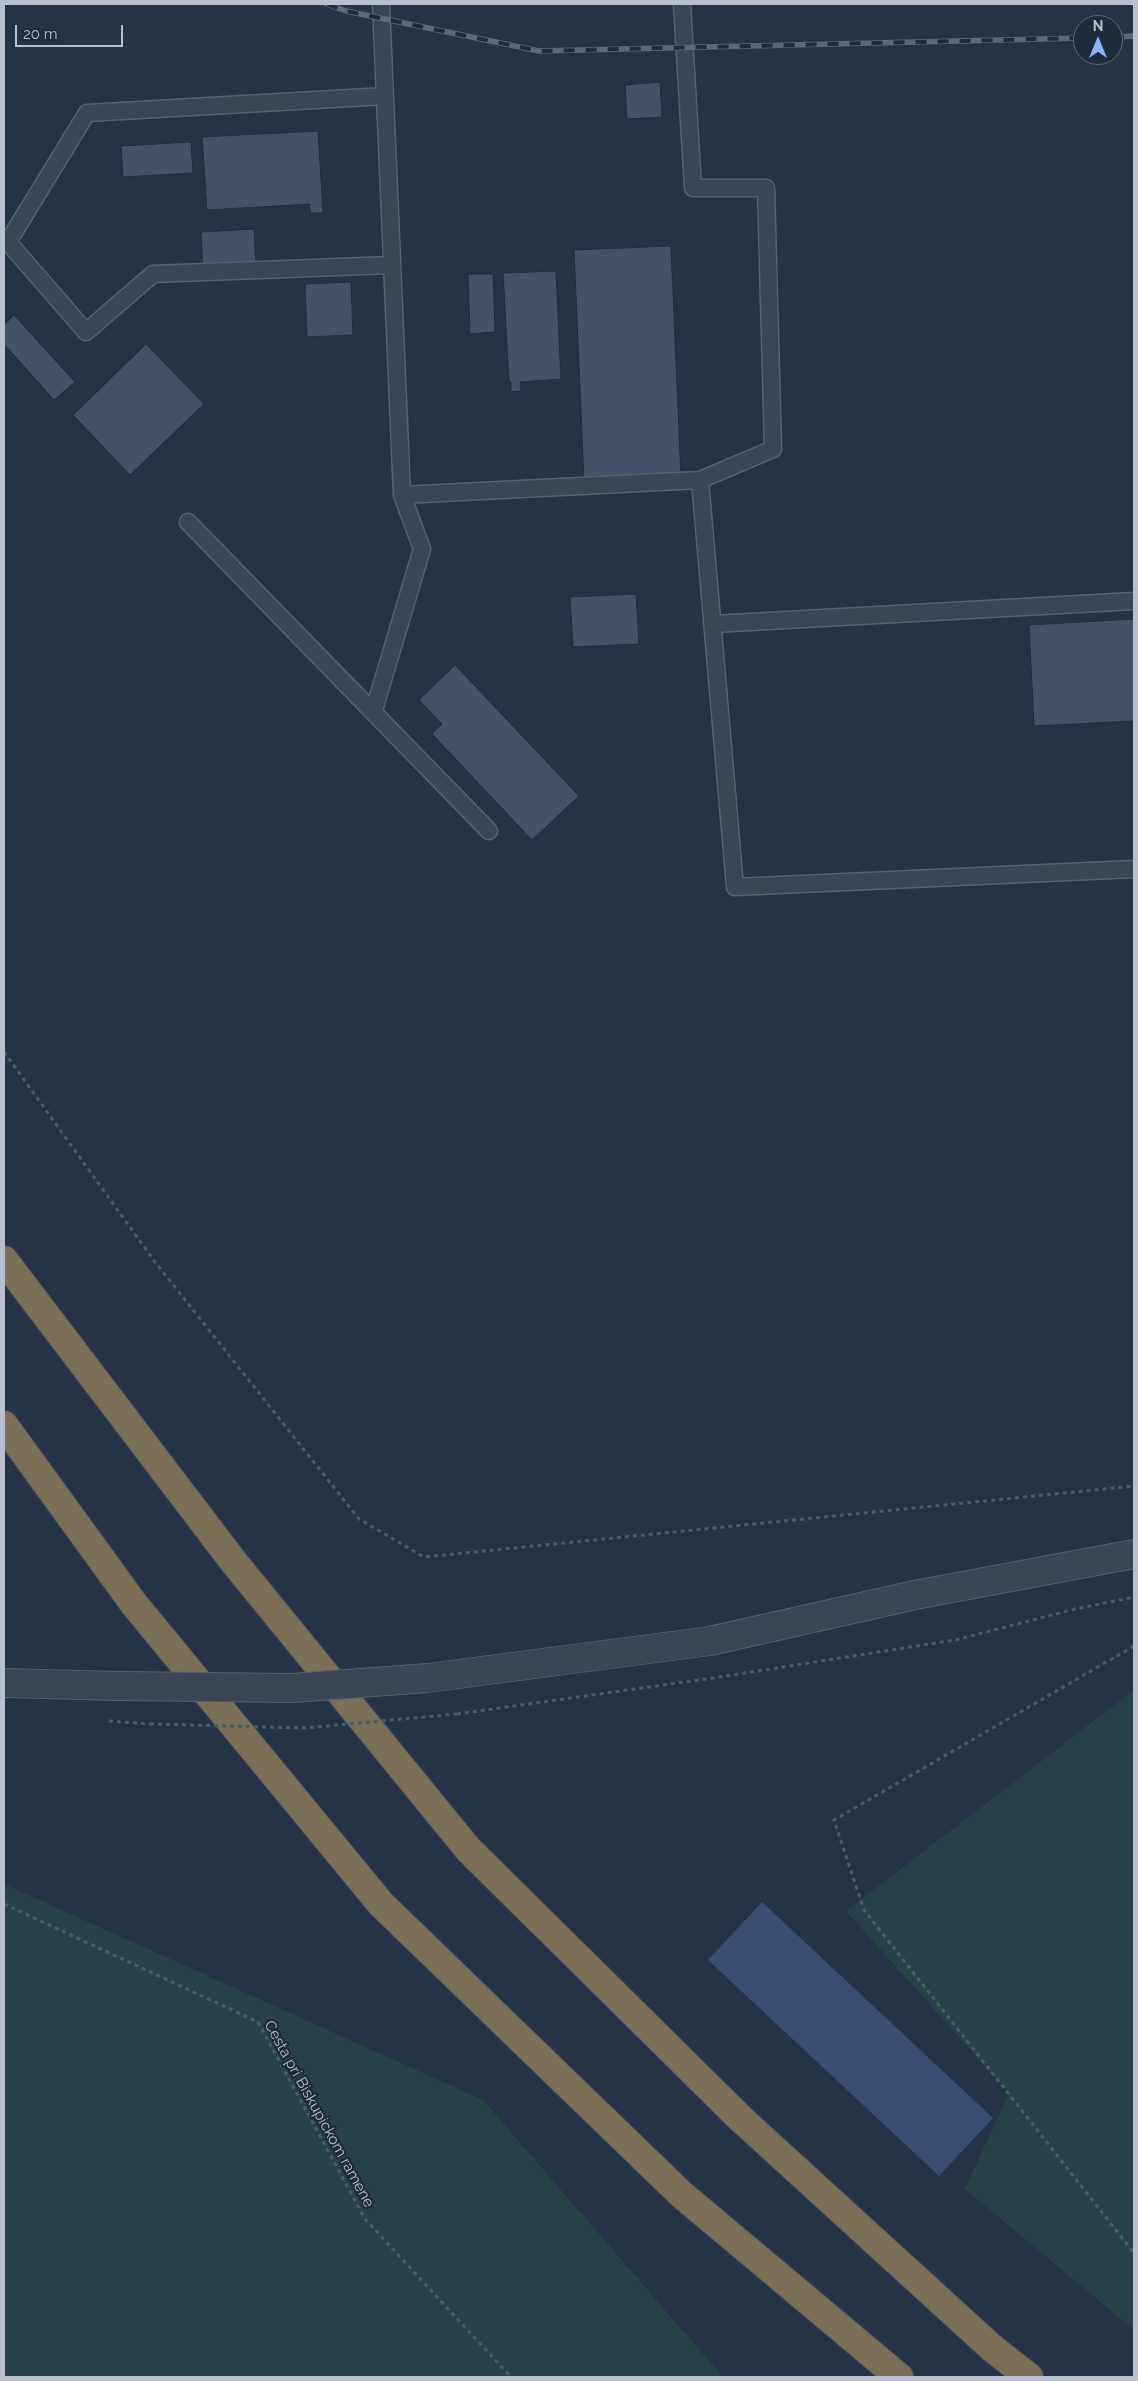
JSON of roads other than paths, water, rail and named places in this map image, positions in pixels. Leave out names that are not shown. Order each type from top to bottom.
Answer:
[{"type":"highway","points":[[4,1260],[234,1561],[468,1849],[740,2118],[992,2348],[1029,2377]]},
{"type":"highway","points":[[4,1425],[134,1604],[381,1904],[682,2194],[899,2377]]},
{"type":"street","points":[[4,1683],[292,1688],[428,1678],[710,1641],[915,1596],[1134,1554]]},
{"type":"lane","points":[[374,710],[422,549],[402,495],[381,4]]},
{"type":"lane","points":[[402,495],[700,480],[773,449],[766,188],[694,188],[682,4]]},
{"type":"lane","points":[[385,96],[88,113],[8,242],[86,332],[153,274],[392,265]]},
{"type":"lane","points":[[700,480],[735,887],[1134,869]]},
{"type":"lane","points":[[188,522],[374,710],[489,831]]},
{"type":"lane","points":[[713,624],[1134,601]]},
{"type":"water","points":[[762,1902],[993,2118],[939,2176],[708,1960]]},
{"type":"railway","points":[[327,4],[346,11],[539,51],[1073,38]]},
{"type":"railway","points":[[1123,37],[1134,36]]}]
